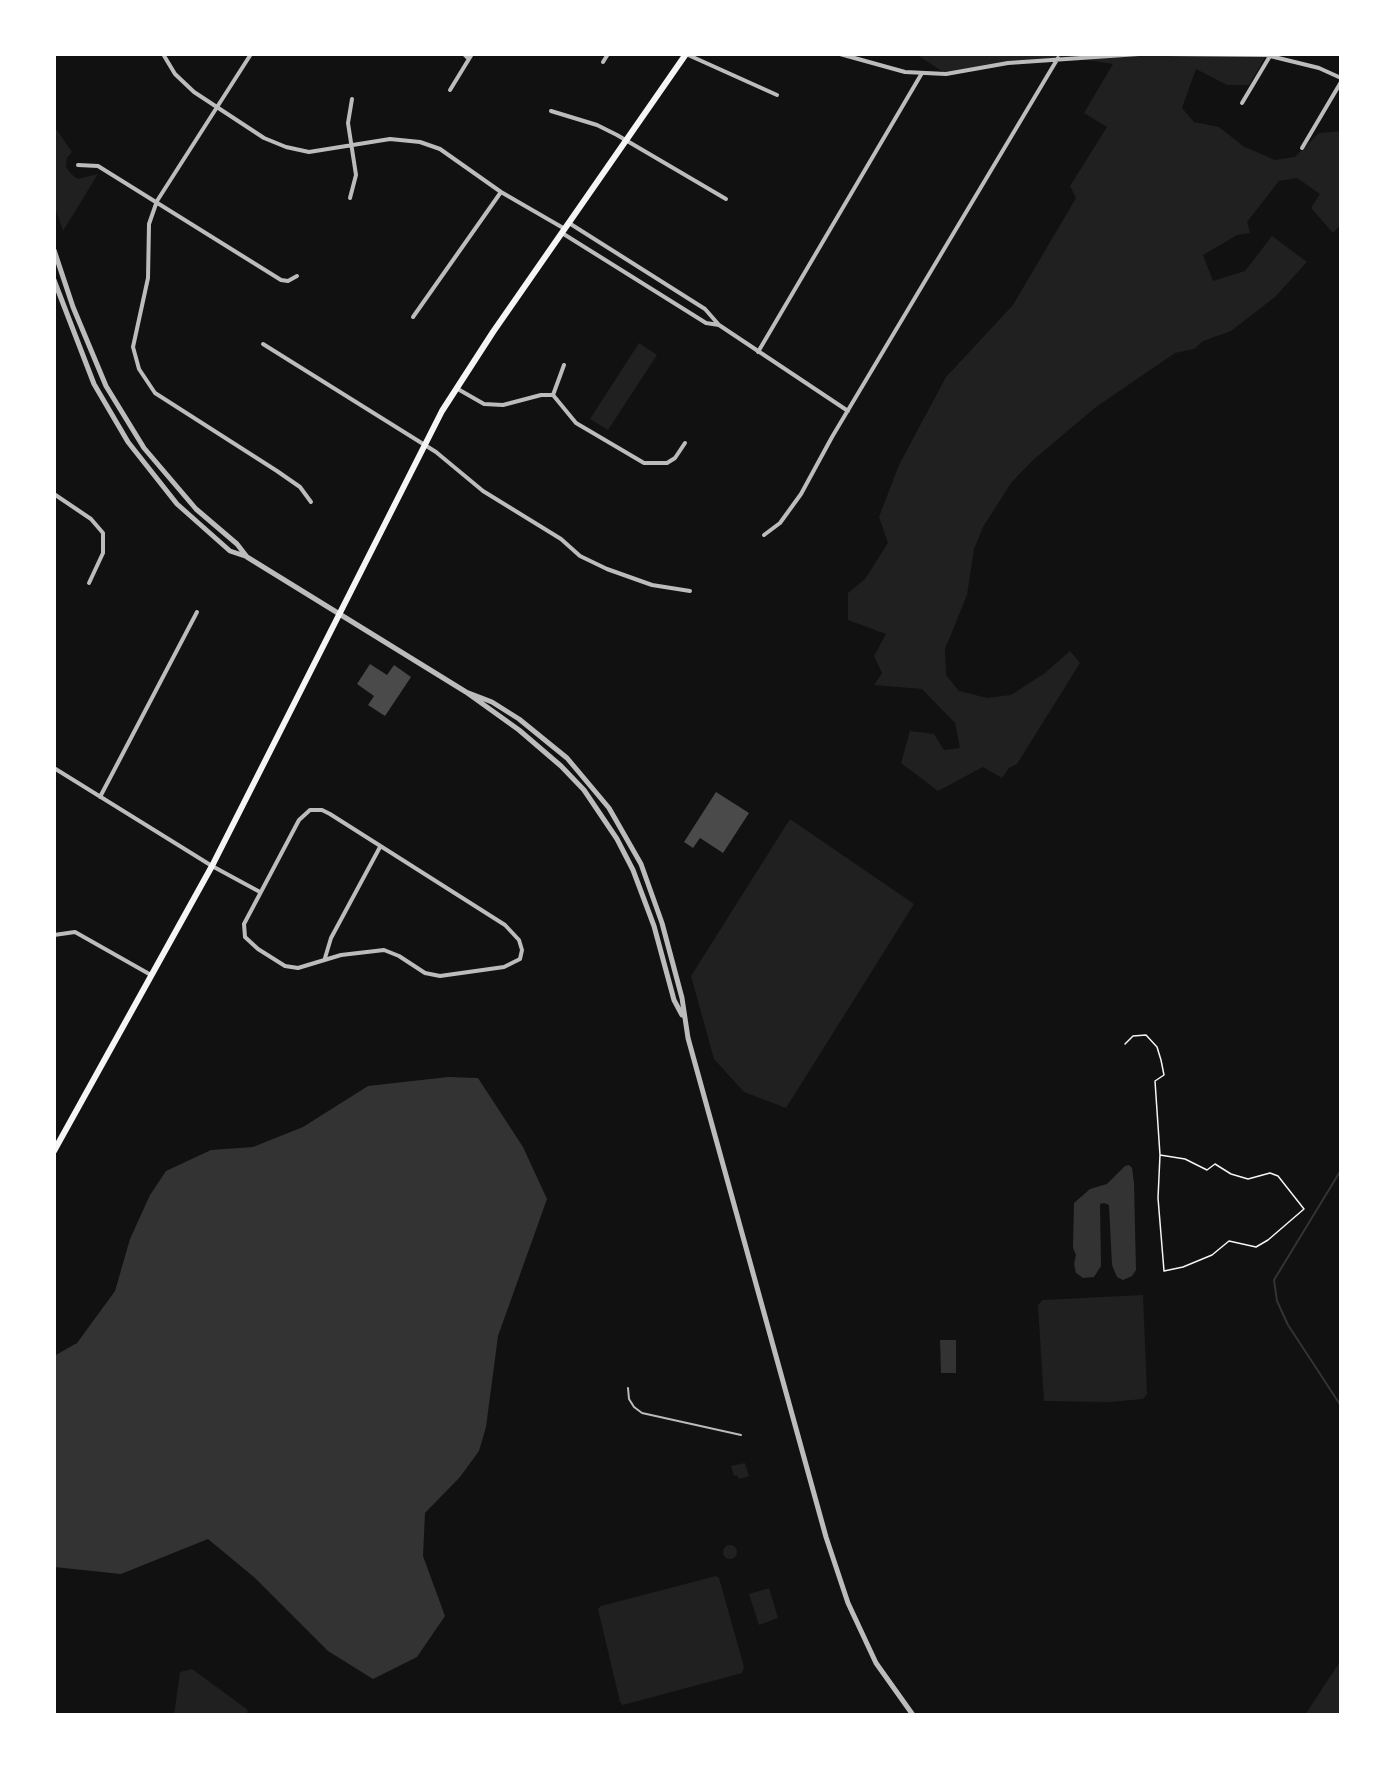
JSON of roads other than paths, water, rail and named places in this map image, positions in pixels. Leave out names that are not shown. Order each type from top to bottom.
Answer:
[{"type":"main road","points":[[54,1150],[212,866],[455,388],[686,54]]},
{"type":"street","points":[[163,54],[175,74],[194,92],[264,138],[286,147],[309,152],[390,139],[420,142],[440,149],[501,192],[705,309],[719,325],[848,411]]},
{"type":"street","points":[[250,54],[157,201],[149,224],[148,278],[133,347],[139,369],[155,393],[300,488],[311,502]]},
{"type":"street","points":[[464,54],[469,59]]},
{"type":"street","points":[[450,90],[472,54]]},
{"type":"street","points":[[603,62],[608,54]]},
{"type":"street","points":[[686,54],[777,95]]},
{"type":"street","points":[[840,54],[904,72],[946,74],[1008,63],[1139,54]]},
{"type":"street","points":[[1167,54],[1270,56],[1319,68],[1341,80],[1302,148]]},
{"type":"street","points":[[1242,103],[1270,56]]},
{"type":"street","points":[[764,535],[780,523],[801,494],[1058,58]]},
{"type":"street","points":[[758,352],[922,73]]},
{"type":"street","points":[[350,198],[356,176],[348,123],[352,99]]},
{"type":"street","points":[[551,111],[597,125],[726,199]]},
{"type":"street","points":[[78,165],[98,166],[281,280],[288,281],[297,276]]},
{"type":"street","points":[[413,317],[501,192]]},
{"type":"street","points":[[565,228],[706,323],[719,325]]},
{"type":"street","points":[[54,250],[92,357],[123,418],[171,482],[247,556],[466,692],[519,730],[561,766],[601,813],[623,848],[643,894],[674,1000],[683,1016]]},
{"type":"street","points":[[54,280],[94,384],[128,442],[177,504],[230,551],[247,556]]},
{"type":"street","points":[[263,344],[466,474],[483,491],[561,539],[580,556],[607,570],[652,585],[690,591]]},
{"type":"street","points":[[553,395],[564,365]]},
{"type":"street","points":[[455,388],[484,404],[503,405],[541,395],[553,395]]},
{"type":"street","points":[[553,395],[576,423],[644,464],[667,464],[675,458],[685,442]]},
{"type":"street","points":[[54,494],[92,519],[103,533],[104,554],[90,583]]},
{"type":"street","points":[[100,797],[197,612]]},
{"type":"street","points":[[466,692],[492,702],[541,736],[567,758],[609,808],[631,844],[652,890],[682,998],[683,1016],[814,1494],[848,1603],[876,1663],[913,1715]]},
{"type":"street","points":[[54,768],[212,866],[260,892]]},
{"type":"street","points":[[310,810],[322,810],[511,930],[522,950],[520,958],[504,967],[440,976],[425,973],[399,956],[384,950],[325,958],[306,967],[291,968],[250,943],[245,937],[244,924],[260,892],[299,820],[310,810]]},
{"type":"street","points":[[325,958],[330,938],[380,847]]},
{"type":"street","points":[[54,935],[75,932],[152,975]]},
{"type":"lane","points":[[628,1388],[629,1399],[642,1413],[741,1435]]},
{"type":"waterway","points":[[1341,1170],[1274,1280],[1277,1301],[1288,1325],[1341,1406]]}]
